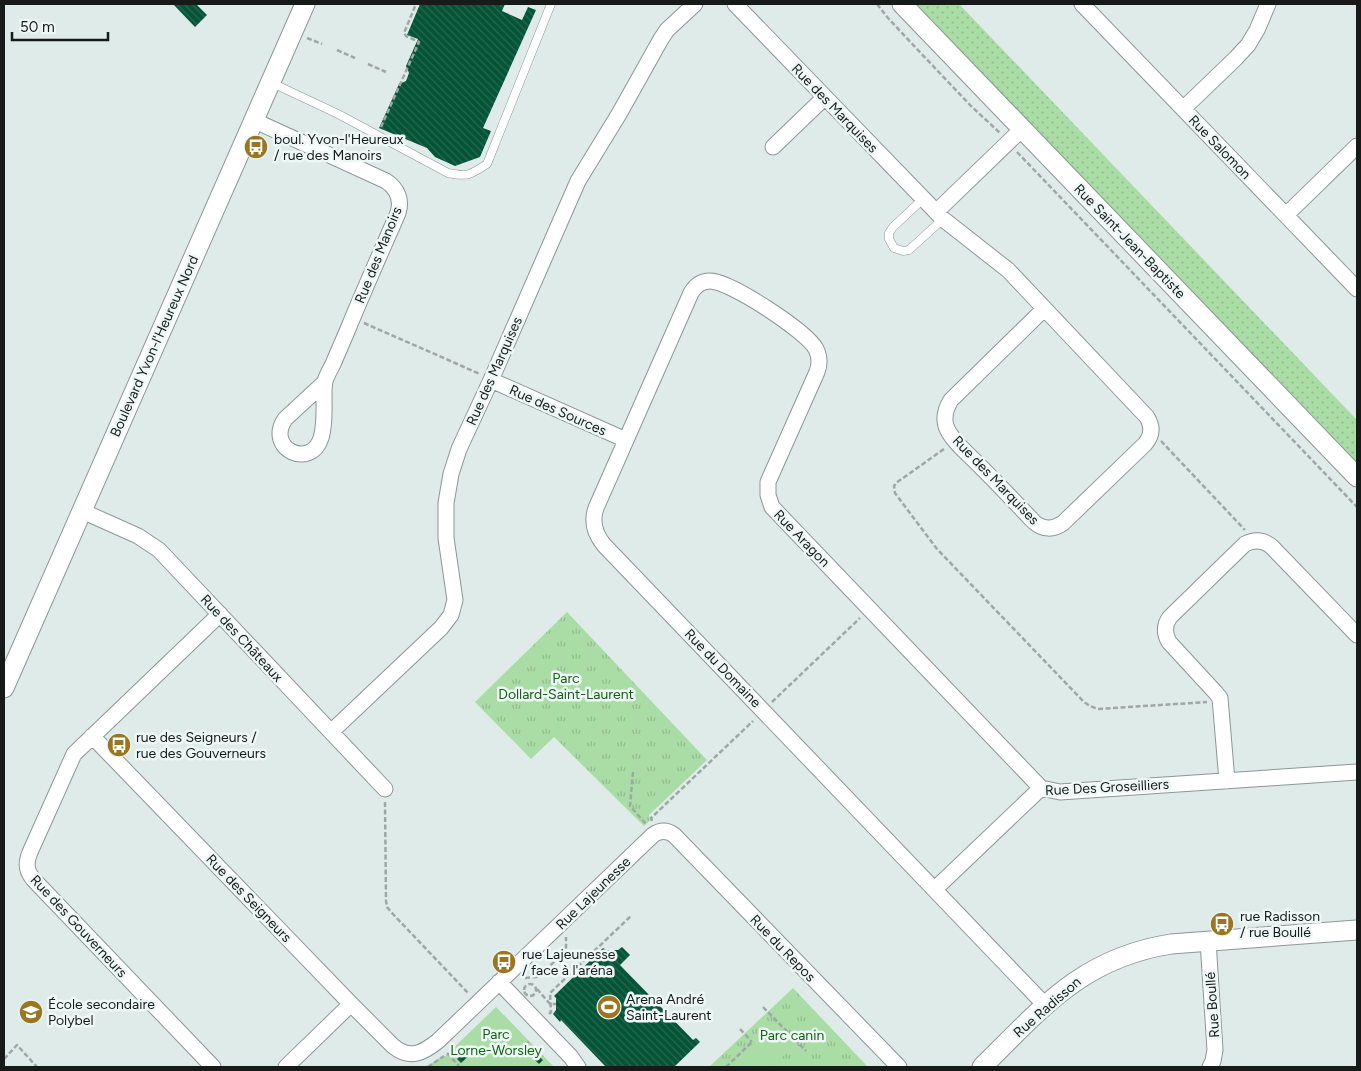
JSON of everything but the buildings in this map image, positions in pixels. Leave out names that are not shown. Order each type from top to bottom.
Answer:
[{"type":"street","name":"Boulevard Yvon-l'Heureux Nord","points":[[4,688],[305,4]]},
{"type":"street","name":"Rue des Marquises","points":[[332,732],[441,628],[451,615],[455,595],[446,538],[448,489],[459,449],[485,377],[578,181],[619,114],[661,39],[667,30],[695,4]]},
{"type":"street","name":"Rue des Marquises","points":[[734,4],[939,216],[1005,268],[1145,414],[1151,431],[1145,444],[1063,523],[1052,528],[1041,527],[1034,522],[956,441],[950,433],[945,420],[946,408],[951,400],[1044,309]]},
{"type":"street","name":"Rue Saint-Jean-Baptiste","points":[[902,4],[1357,477]]},
{"type":"street","name":"Rue Salomon","points":[[1082,4],[1357,290]]},
{"type":"street","points":[[1183,109],[1248,45],[1257,30],[1268,4]]},
{"type":"street","points":[[773,147],[825,98]]},
{"type":"street","name":"Rue des Manoirs","points":[[253,120],[386,182],[395,189],[399,197],[398,213],[325,382]]},
{"type":"street","points":[[939,216],[1022,129]]},
{"type":"street","points":[[1286,215],[1357,146]]},
{"type":"street","name":"Rue du Domaine","points":[[705,281],[698,284],[691,293],[594,512],[594,526],[599,539],[1045,1005]]},
{"type":"street","name":"Rue Aragon","points":[[705,281],[720,283],[765,307],[792,326],[818,352],[819,368],[767,486],[770,503],[1041,788]]},
{"type":"street","name":"Rue des Sources","points":[[485,377],[626,440]]},
{"type":"street","name":"Rue des Châteaux","points":[[82,511],[138,536],[165,555],[385,789]]},
{"type":"street","points":[[1227,781],[1221,702],[1216,693],[1169,642],[1166,635],[1166,627],[1170,617],[1242,547],[1248,542],[1256,541],[1266,543],[1272,547],[1357,635]]},
{"type":"street","name":"Rue des Gouverneurs","points":[[213,1067],[33,880],[27,870],[27,863],[74,754],[220,614]]},
{"type":"street","name":"Rue des Seigneurs","points":[[92,736],[351,1004],[393,1046],[409,1054]]},
{"type":"street","name":"Rue Des Groseilliers","points":[[935,889],[1041,788],[1060,792],[1357,772]]},
{"type":"street","name":"Rue Lajeunesse","points":[[409,1054],[422,1052],[432,1046],[653,835],[665,831]]},
{"type":"street","name":"Rue du Repos","points":[[665,831],[674,835],[899,1067]]},
{"type":"street","name":"Rue Radisson","points":[[982,1067],[1045,1005],[1067,987],[1088,972],[1122,956],[1159,946],[1357,930]]},
{"type":"street","name":"Rue Boullé","points":[[1208,941],[1215,1050],[1210,1067]]},
{"type":"street","points":[[499,982],[571,1057],[578,1067]]},
{"type":"street","points":[[286,1067],[351,1004]]},
{"type":"lane","points":[[270,82],[338,114],[448,173],[461,176],[472,175],[486,164],[551,4]]},
{"type":"lane","points":[[923,199],[891,230],[889,239],[894,248],[903,252],[909,250],[939,216]]},
{"type":"path","points":[[380,130],[419,42],[406,36],[404,33],[418,4]]},
{"type":"path","points":[[877,4],[922,56],[1008,142],[1357,507]]},
{"type":"path","points":[[305,37],[322,44]]},
{"type":"path","points":[[337,50],[355,58]]},
{"type":"path","points":[[368,64],[386,72]]},
{"type":"path","points":[[363,323],[485,377]]},
{"type":"path","points":[[1151,431],[1256,541]]},
{"type":"path","points":[[956,441],[896,483],[894,486],[895,493],[937,549],[1084,702],[1098,708],[1221,702]]},
{"type":"path","points":[[771,703],[870,608]]},
{"type":"path","points":[[652,821],[651,818],[756,718]]},
{"type":"path","points":[[632,772],[630,806],[647,826]]},
{"type":"path","points":[[385,789],[387,907],[470,995]]},
{"type":"path","points":[[545,998],[631,916]]},
{"type":"path","name":"Rue Lajeunesse","points":[[522,978],[537,977],[562,955],[566,947],[567,932]]},
{"type":"path","points":[[536,989],[536,993],[532,996],[525,992],[525,987],[529,984],[533,985],[550,1004]]},
{"type":"path","points":[[544,1019],[551,1012],[550,993]]},
{"type":"path","points":[[550,1004],[556,1004]]},
{"type":"path","points":[[763,1007],[806,1051]]},
{"type":"path","points":[[726,1067],[753,1043],[740,1028]]},
{"type":"path","points":[[525,1051],[528,1048],[526,1044],[530,1041]]},
{"type":"path","points":[[4,1058],[17,1046],[37,1067]]},
{"type":"path","points":[[447,1053],[459,1066]]},
{"type":"path","points":[[428,1067],[444,1056]]},
{"type":"green space","points":[[915,4],[959,4],[1357,420],[1357,463]]},
{"type":"green space","name":"Parc Dollard-Saint-Laurent","points":[[567,612],[707,760],[649,815],[650,820],[644,826],[554,737],[531,759],[475,702]]},
{"type":"green space","name":"Parc canin","points":[[793,988],[868,1067],[709,1067]]},
{"type":"green space","name":"Parc Lorne-Worsley","points":[[496,1007],[554,1067],[420,1067],[429,1065],[442,1056],[444,1057]]},
{"type":"green space","name":"Parc Lorne-Worsley","points":[[495,1015],[504,1015],[553,1067],[442,1067]]},
{"type":"green space","points":[[769,1028],[790,1050],[771,1067],[728,1067]]},
{"type":"place","name":"boul. Yvon-l'Heureux / rue des Manoirs","points":[[256,147]]},
{"type":"place","name":"rue des Seigneurs / rue des Gouverneurs","points":[[119,745]]},
{"type":"place","name":"rue Radisson / rue Boullé","points":[[1222,924]]},
{"type":"place","name":"rue Lajeunesse / face à l'aréna","points":[[504,962]]},
{"type":"place","name":"Arena André Saint-Laurent","points":[[609,1007]]},
{"type":"place","name":"École secondaire Polybel","points":[[31,1012]]}]
